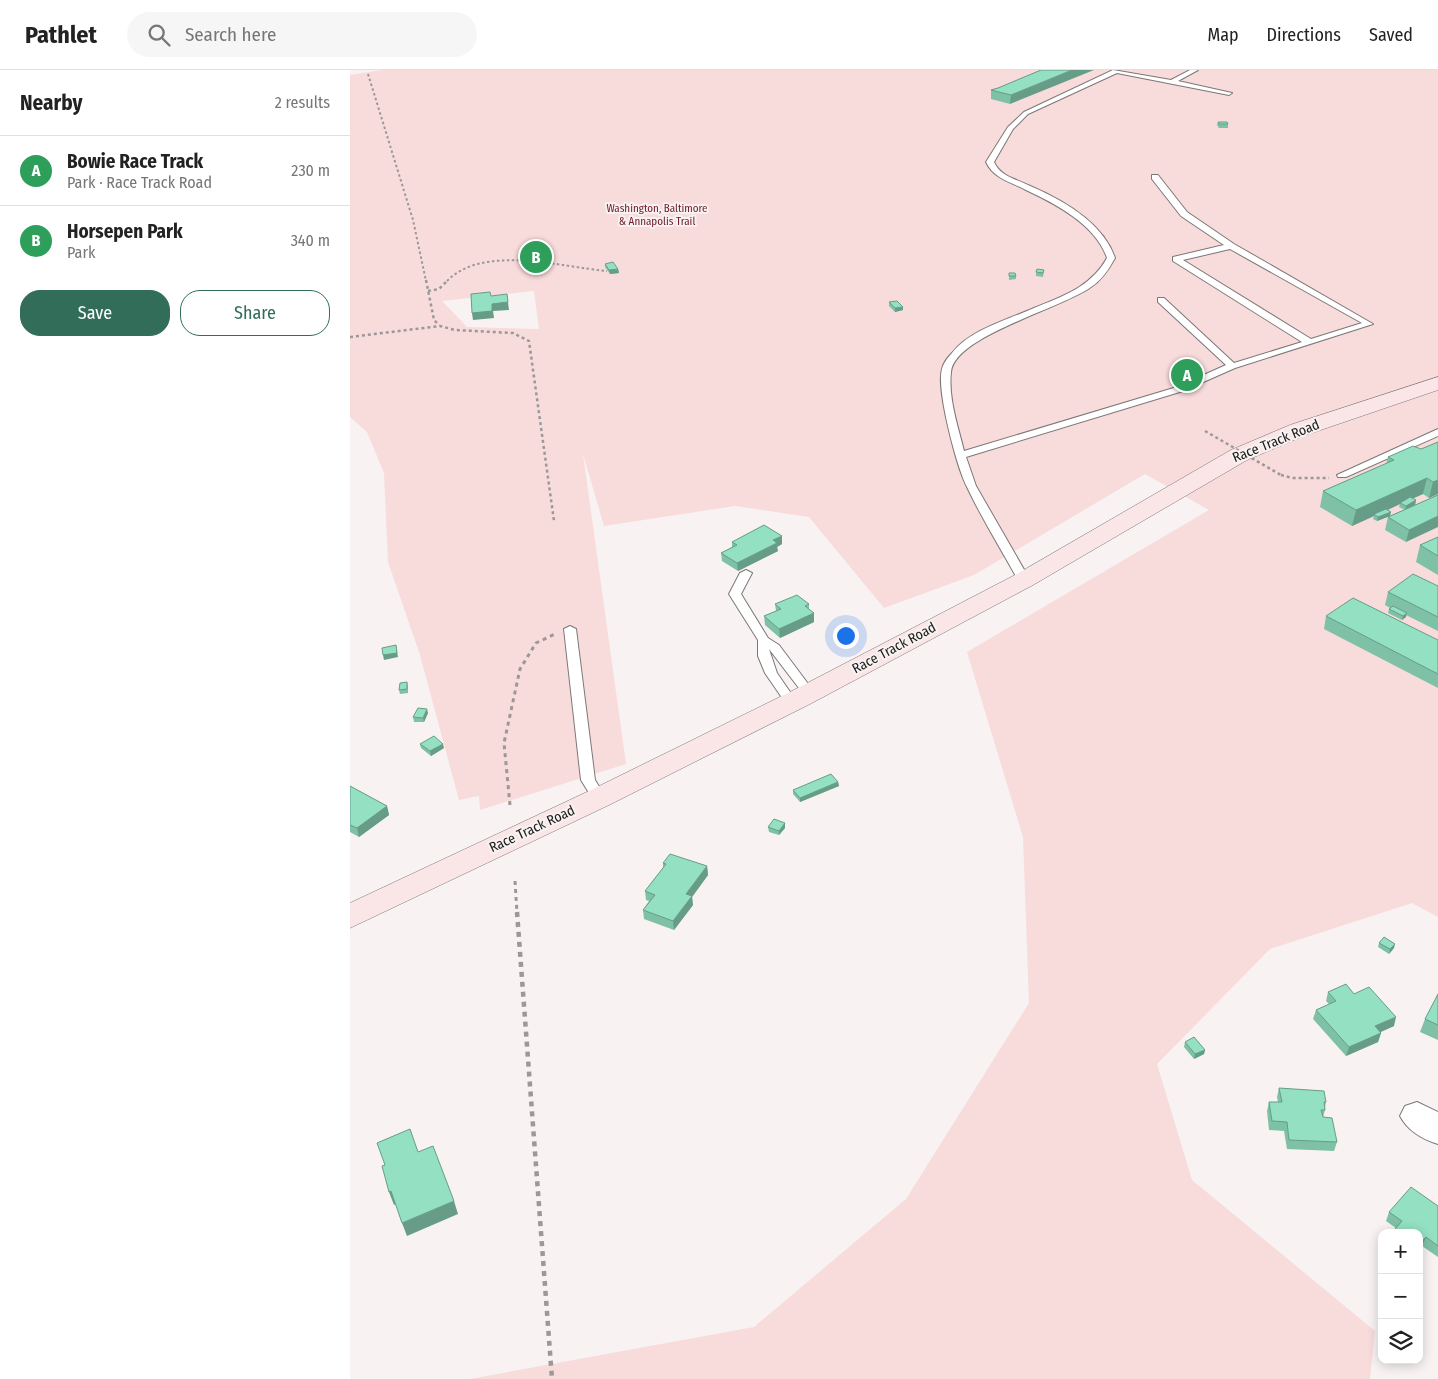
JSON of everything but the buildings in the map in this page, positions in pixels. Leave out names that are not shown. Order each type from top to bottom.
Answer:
[{"type":"street","name":"Race Track Road","points":[[351,914],[599,798],[800,698],[1024,580],[1239,455],[1298,430],[1438,383]]},
{"type":"lane","points":[[1024,580],[971,486],[960,455],[948,402],[946,370],[962,347],[987,332],[1049,306],[1089,286],[1103,272],[1112,258],[1104,239],[1089,226],[1043,195],[1004,176],[993,168],[990,162],[1010,128],[1026,113],[1117,70],[1229,93]]},
{"type":"lane","points":[[1171,82],[1195,70]]},
{"type":"lane","points":[[960,455],[1180,389],[1232,366],[1370,324],[1230,246],[1184,214],[1155,177]]},
{"type":"lane","points":[[1230,246],[1176,259],[1309,342]]},
{"type":"lane","points":[[1161,300],[1232,366]]},
{"type":"lane","points":[[1342,476],[1438,432]]},
{"type":"lane","points":[[746,573],[735,594],[764,640],[770,672],[778,686],[800,698]]},
{"type":"lane","points":[[570,629],[588,780],[599,798]]},
{"type":"lane","points":[[764,640],[775,648],[800,698]]},
{"type":"path","points":[[368,74],[413,220],[434,320],[440,326]]},
{"type":"path","points":[[428,291],[439,289],[450,276],[458,271],[495,261],[522,260],[585,270],[607,271]]},
{"type":"path","points":[[350,337],[440,326],[456,330],[513,333],[529,340],[554,521]]},
{"type":"path","points":[[1205,431],[1281,475],[1292,478],[1321,479],[1342,476]]},
{"type":"path","points":[[510,805],[504,743],[520,669],[527,654],[536,643],[549,636],[570,629]]},
{"type":"path","points":[[515,881],[552,1379]]},
{"type":"green space","name":"Washington, Baltimore & Annapolis Trail","points":[[382,70],[1438,70],[1438,917],[1412,903],[1270,949],[1157,1064],[1192,1180],[1375,1331],[1370,1379],[470,1379],[754,1327],[906,1199],[1029,1003],[1023,837],[967,652],[1209,510],[1145,474],[974,575],[884,608],[809,517],[735,506],[604,526],[583,454],[626,764],[480,810],[479,796],[459,800],[420,655],[388,562],[384,473],[367,432],[350,417],[350,75]],"holes":[[[534,291],[539,329],[467,327],[442,301]]]},
{"type":"place","name":"Horsepen Park","points":[[536,257]]},
{"type":"place","name":"Bowie Race Track","points":[[1187,375]]}]
